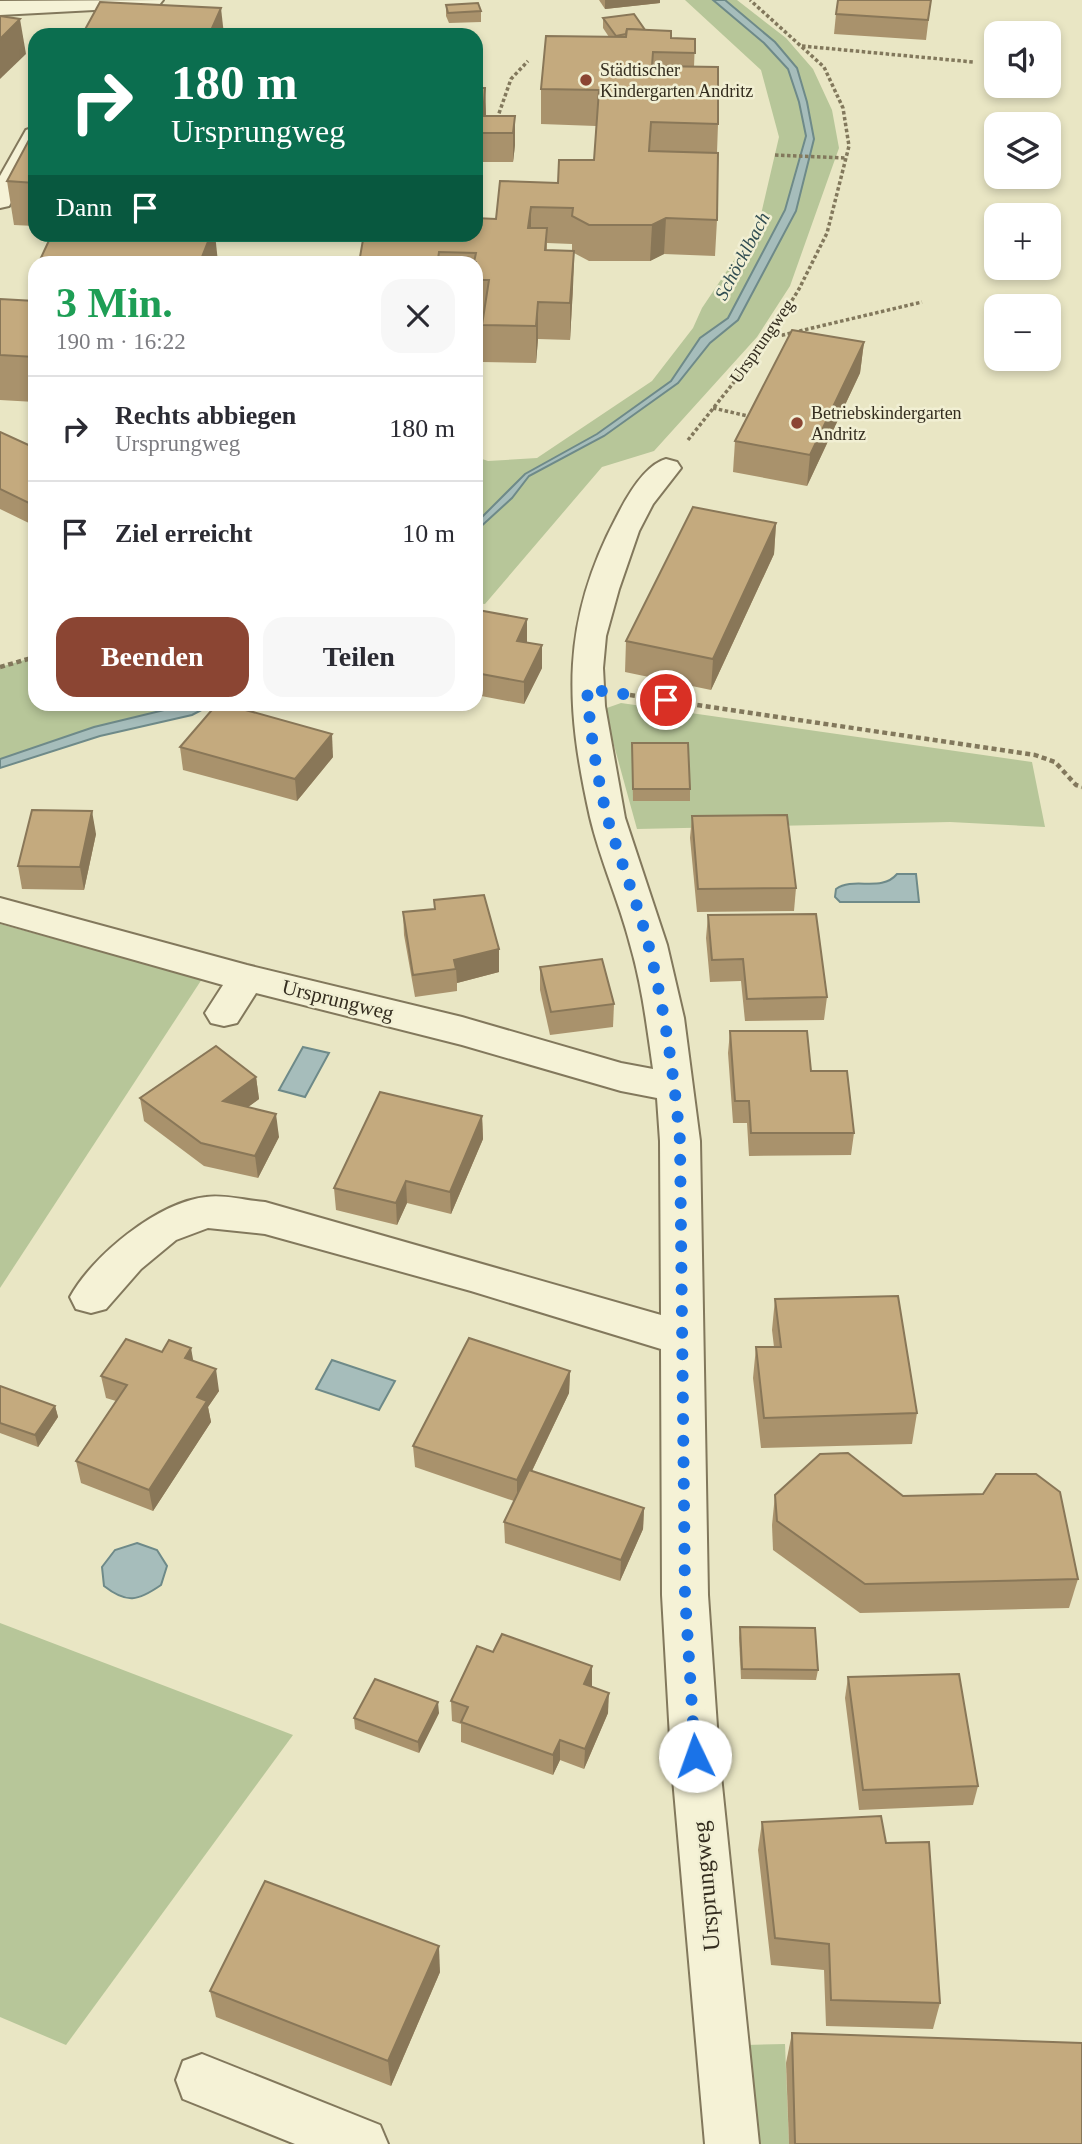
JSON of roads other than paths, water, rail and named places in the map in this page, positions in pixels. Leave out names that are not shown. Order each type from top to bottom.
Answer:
[{"type":"street","points":[[0,8],[92,15],[151,0]]},
{"type":"street","points":[[0,200],[28,148]]},
{"type":"street","name":"Ursprungweg","points":[[666,468],[639,502],[624,531],[603,589],[590,636],[587,689],[596,761],[608,818],[649,945],[665,1018],[676,1088],[680,1141],[685,1595],[695,1756],[732,2144]]},
{"type":"street","name":"Ursprungweg","points":[[0,910],[247,978],[462,1031],[643,1083],[676,1088]]},
{"type":"street","points":[[224,1013],[247,978]]},
{"type":"street","points":[[91,1297],[126,1258],[162,1229],[206,1212],[265,1218],[471,1275],[653,1331],[683,1334]]},
{"type":"street","points":[[202,2080],[361,2144]]},
{"type":"water","name":"Schöcklbach","points":[[713,0],[725,0],[775,42],[797,68],[814,139],[796,211],[738,320],[710,343],[678,383],[604,436],[529,476],[512,498],[483,525],[483,516],[525,474],[597,434],[671,381],[700,338],[728,318],[785,210],[806,136],[788,69],[764,43]]},
{"type":"water","points":[[160,711],[200,711],[100,736],[0,768],[0,759],[94,727]]},
{"type":"water","points":[[897,874],[916,874],[919,902],[840,902],[835,897],[836,889],[843,885],[883,883]]},
{"type":"water","points":[[303,1047],[329,1053],[305,1097],[279,1090]]},
{"type":"water","points":[[332,1360],[395,1381],[379,1410],[316,1389]]},
{"type":"water","points":[[137,1543],[157,1550],[167,1566],[161,1585],[139,1597],[126,1598],[104,1586],[102,1567],[115,1550]]},
{"type":"place","name":"Städtischer Kindergarten Andritz","points":[[586,80]]},
{"type":"place","name":"Betriebskindergarten Andritz","points":[[797,423]]}]
